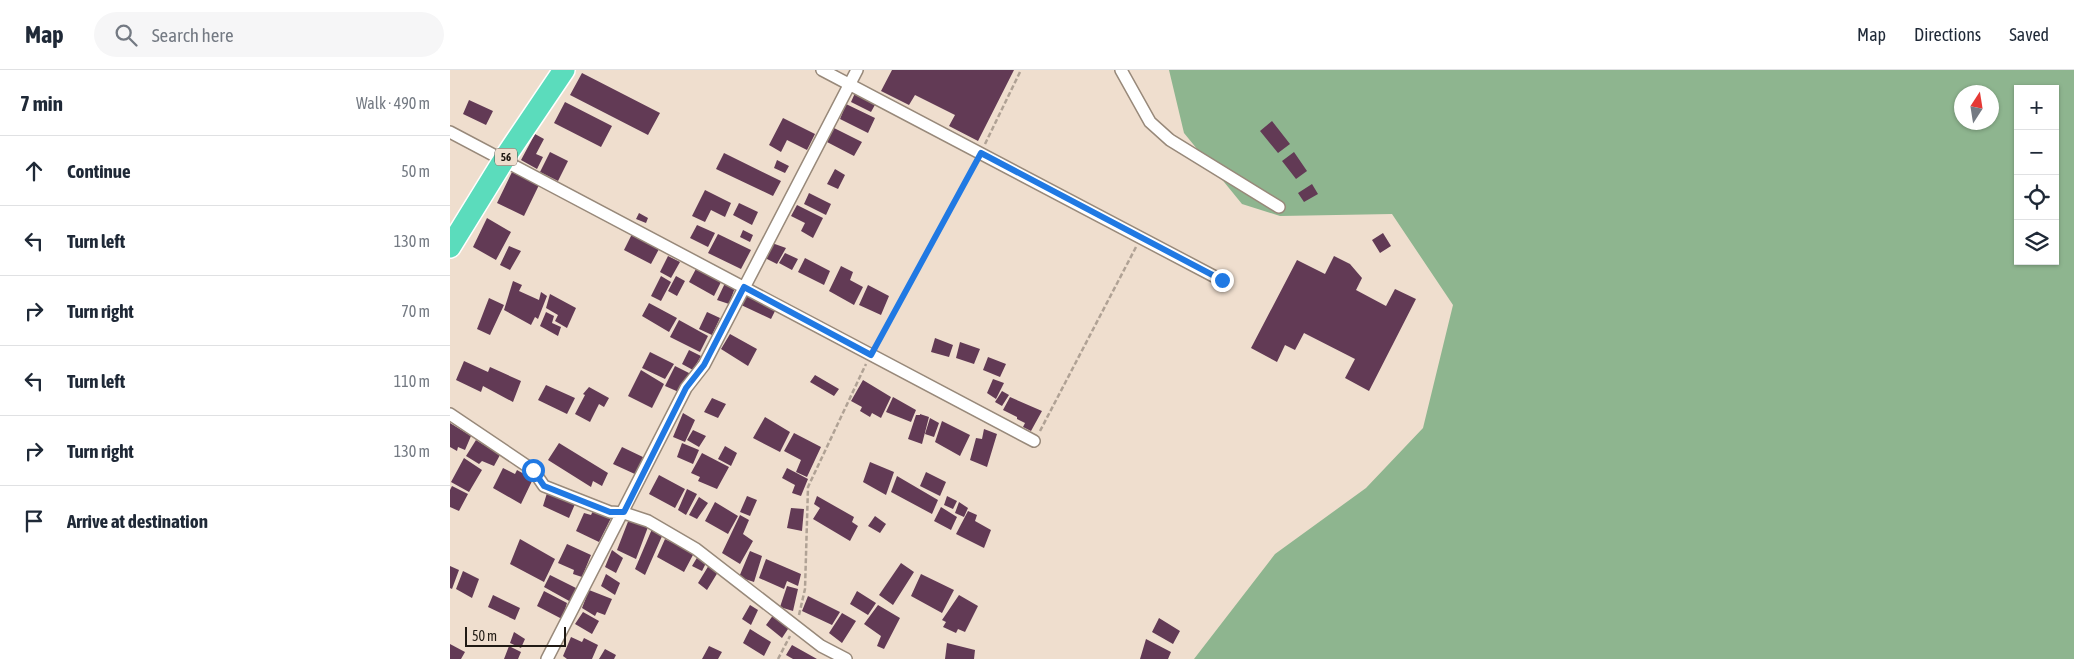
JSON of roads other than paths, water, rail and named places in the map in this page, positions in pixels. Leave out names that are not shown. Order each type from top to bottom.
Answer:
[{"type":"highway","name":"56","points":[[450,246],[564,70]]},
{"type":"street","points":[[822,70],[1222,280]]},
{"type":"street","points":[[547,659],[686,388],[704,365],[857,70]]},
{"type":"street","points":[[1121,70],[1150,122],[1170,140],[1279,207]]},
{"type":"street","points":[[450,132],[503,162],[1034,441]]},
{"type":"street","points":[[450,414],[533,470],[544,486],[610,512],[624,512],[648,521],[696,549],[821,646],[846,659]]}]
